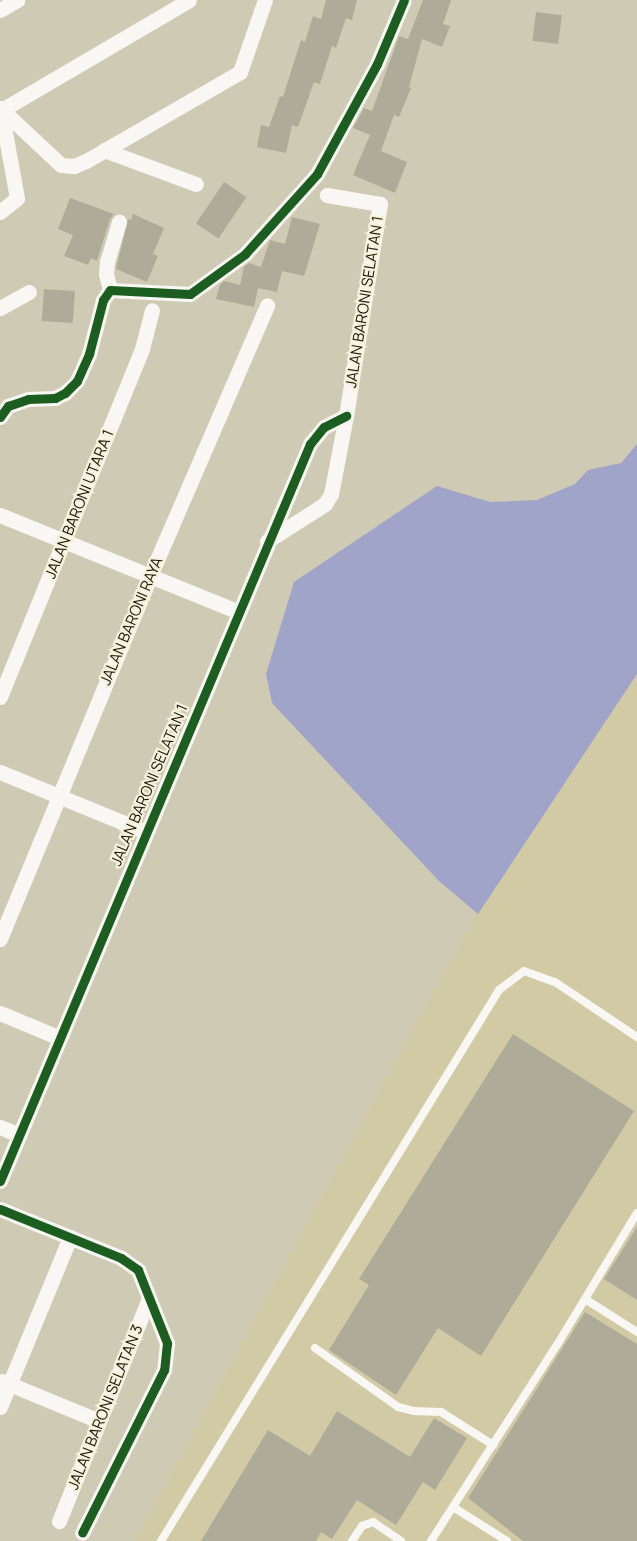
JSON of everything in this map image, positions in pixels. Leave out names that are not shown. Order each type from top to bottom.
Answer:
[{"type":"street","points":[[0,10],[17,0]]},
{"type":"street","points":[[0,109],[189,0]]},
{"type":"street","points":[[0,109],[61,165],[74,166],[240,72],[265,0]]},
{"type":"street","points":[[110,291],[190,294],[245,254],[317,174],[377,64],[404,0]]},
{"type":"street","points":[[0,109],[17,198],[0,212]]},
{"type":"street","points":[[104,150],[196,184]]},
{"type":"street","name":"JALAN BARONI SELATAN 1","points":[[267,541],[325,504],[331,494],[346,416],[380,204],[327,195]]},
{"type":"street","points":[[110,291],[106,274],[107,262],[119,222]]},
{"type":"street","points":[[0,417],[8,406],[28,399],[55,398],[77,381],[89,354],[103,300],[110,291]]},
{"type":"street","points":[[0,308],[29,292]]},
{"type":"street","name":"JALAN BARONI RAYA","points":[[0,939],[150,576],[267,305]]},
{"type":"street","name":"JALAN BARONI UTARA 1","points":[[0,697],[142,349],[152,310]]},
{"type":"street","name":"JALAN BARONI SELATAN 1","points":[[0,1181],[237,611],[310,444],[324,427],[346,416]]},
{"type":"street","points":[[0,515],[237,611]]},
{"type":"street","points":[[0,772],[146,832]]},
{"type":"street","points":[[0,1013],[60,1038]]},
{"type":"street","points":[[0,1126],[19,1135]]},
{"type":"street","points":[[0,1209],[121,1258],[138,1270],[149,1298]]},
{"type":"street","points":[[0,1407],[5,1382],[70,1237]]},
{"type":"street","name":"JALAN BARONI SELATAN 3","points":[[59,1521],[149,1298]]},
{"type":"street","name":"JALAN BARONI SELATAN 3","points":[[82,1533],[164,1370],[167,1343],[149,1298]]},
{"type":"street","points":[[5,1382],[99,1421]]},
{"type":"lane","points":[[161,1541],[499,990],[524,971],[555,982],[637,1037]]},
{"type":"lane","points":[[431,1541],[637,1213]]},
{"type":"lane","points":[[585,1299],[637,1332]]},
{"type":"lane","points":[[315,1348],[398,1407],[414,1411],[441,1412],[493,1445]]},
{"type":"lane","points":[[453,1507],[507,1541]]},
{"type":"lane","points":[[352,1541],[362,1526],[373,1522],[402,1541]]},
{"type":"shaded area","points":[[637,674],[637,1541],[135,1541],[428,1001],[478,914]]},
{"type":"water","points":[[637,444],[637,674],[478,914],[439,881],[272,703],[266,674],[294,582],[437,486],[490,502],[537,500],[575,484],[588,470],[621,463]]},
{"type":"building","points":[[326,0],[357,0],[352,20],[346,18],[336,48],[332,46],[320,84],[314,82],[298,127],[292,125],[286,153],[257,147],[261,125],[269,127],[280,96],[283,97],[301,40],[305,42],[313,16],[321,19]]},
{"type":"building","points":[[423,0],[451,0],[443,24],[450,26],[442,47],[422,39],[409,87],[411,88],[399,117],[394,115],[381,151],[407,162],[395,193],[353,175],[370,135],[353,128],[364,108],[372,111],[399,36],[408,39]]},
{"type":"building","points":[[536,12],[562,15],[558,44],[532,41]]},
{"type":"building","points":[[224,182],[246,197],[218,239],[196,223]]},
{"type":"building","points":[[70,198],[114,214],[110,219],[97,261],[91,258],[88,265],[64,256],[73,235],[58,229]]},
{"type":"building","points":[[133,214],[164,228],[153,254],[158,256],[147,282],[116,269],[128,219],[131,220]]},
{"type":"building","points":[[292,217],[320,224],[304,276],[282,271],[277,292],[258,288],[254,307],[216,299],[220,285],[224,281],[240,285],[244,267],[249,263],[261,267],[270,240],[285,244]]},
{"type":"building","points":[[44,289],[75,291],[73,323],[42,321]]},
{"type":"building","points":[[513,1034],[634,1111],[481,1356],[438,1328],[396,1395],[329,1350],[369,1285],[359,1279]]},
{"type":"building","points":[[637,1227],[637,1300],[604,1279]]},
{"type":"building","points":[[585,1312],[637,1344],[637,1541],[523,1541],[468,1498]]},
{"type":"building","points":[[337,1411],[410,1457],[434,1418],[467,1438],[435,1490],[423,1482],[396,1525],[357,1500],[332,1539],[321,1532],[316,1541],[201,1541],[268,1430],[310,1456]]},
{"type":"cycle path","points":[[0,417],[8,406],[28,399],[55,398],[65,393],[77,381],[89,354],[103,300],[110,290],[190,294],[245,254],[317,174],[377,64],[404,0]]},
{"type":"cycle path","points":[[0,1181],[310,444],[324,427],[346,416]]},
{"type":"cycle path","points":[[0,1209],[121,1258],[138,1270],[167,1343],[164,1370],[82,1533]]}]
